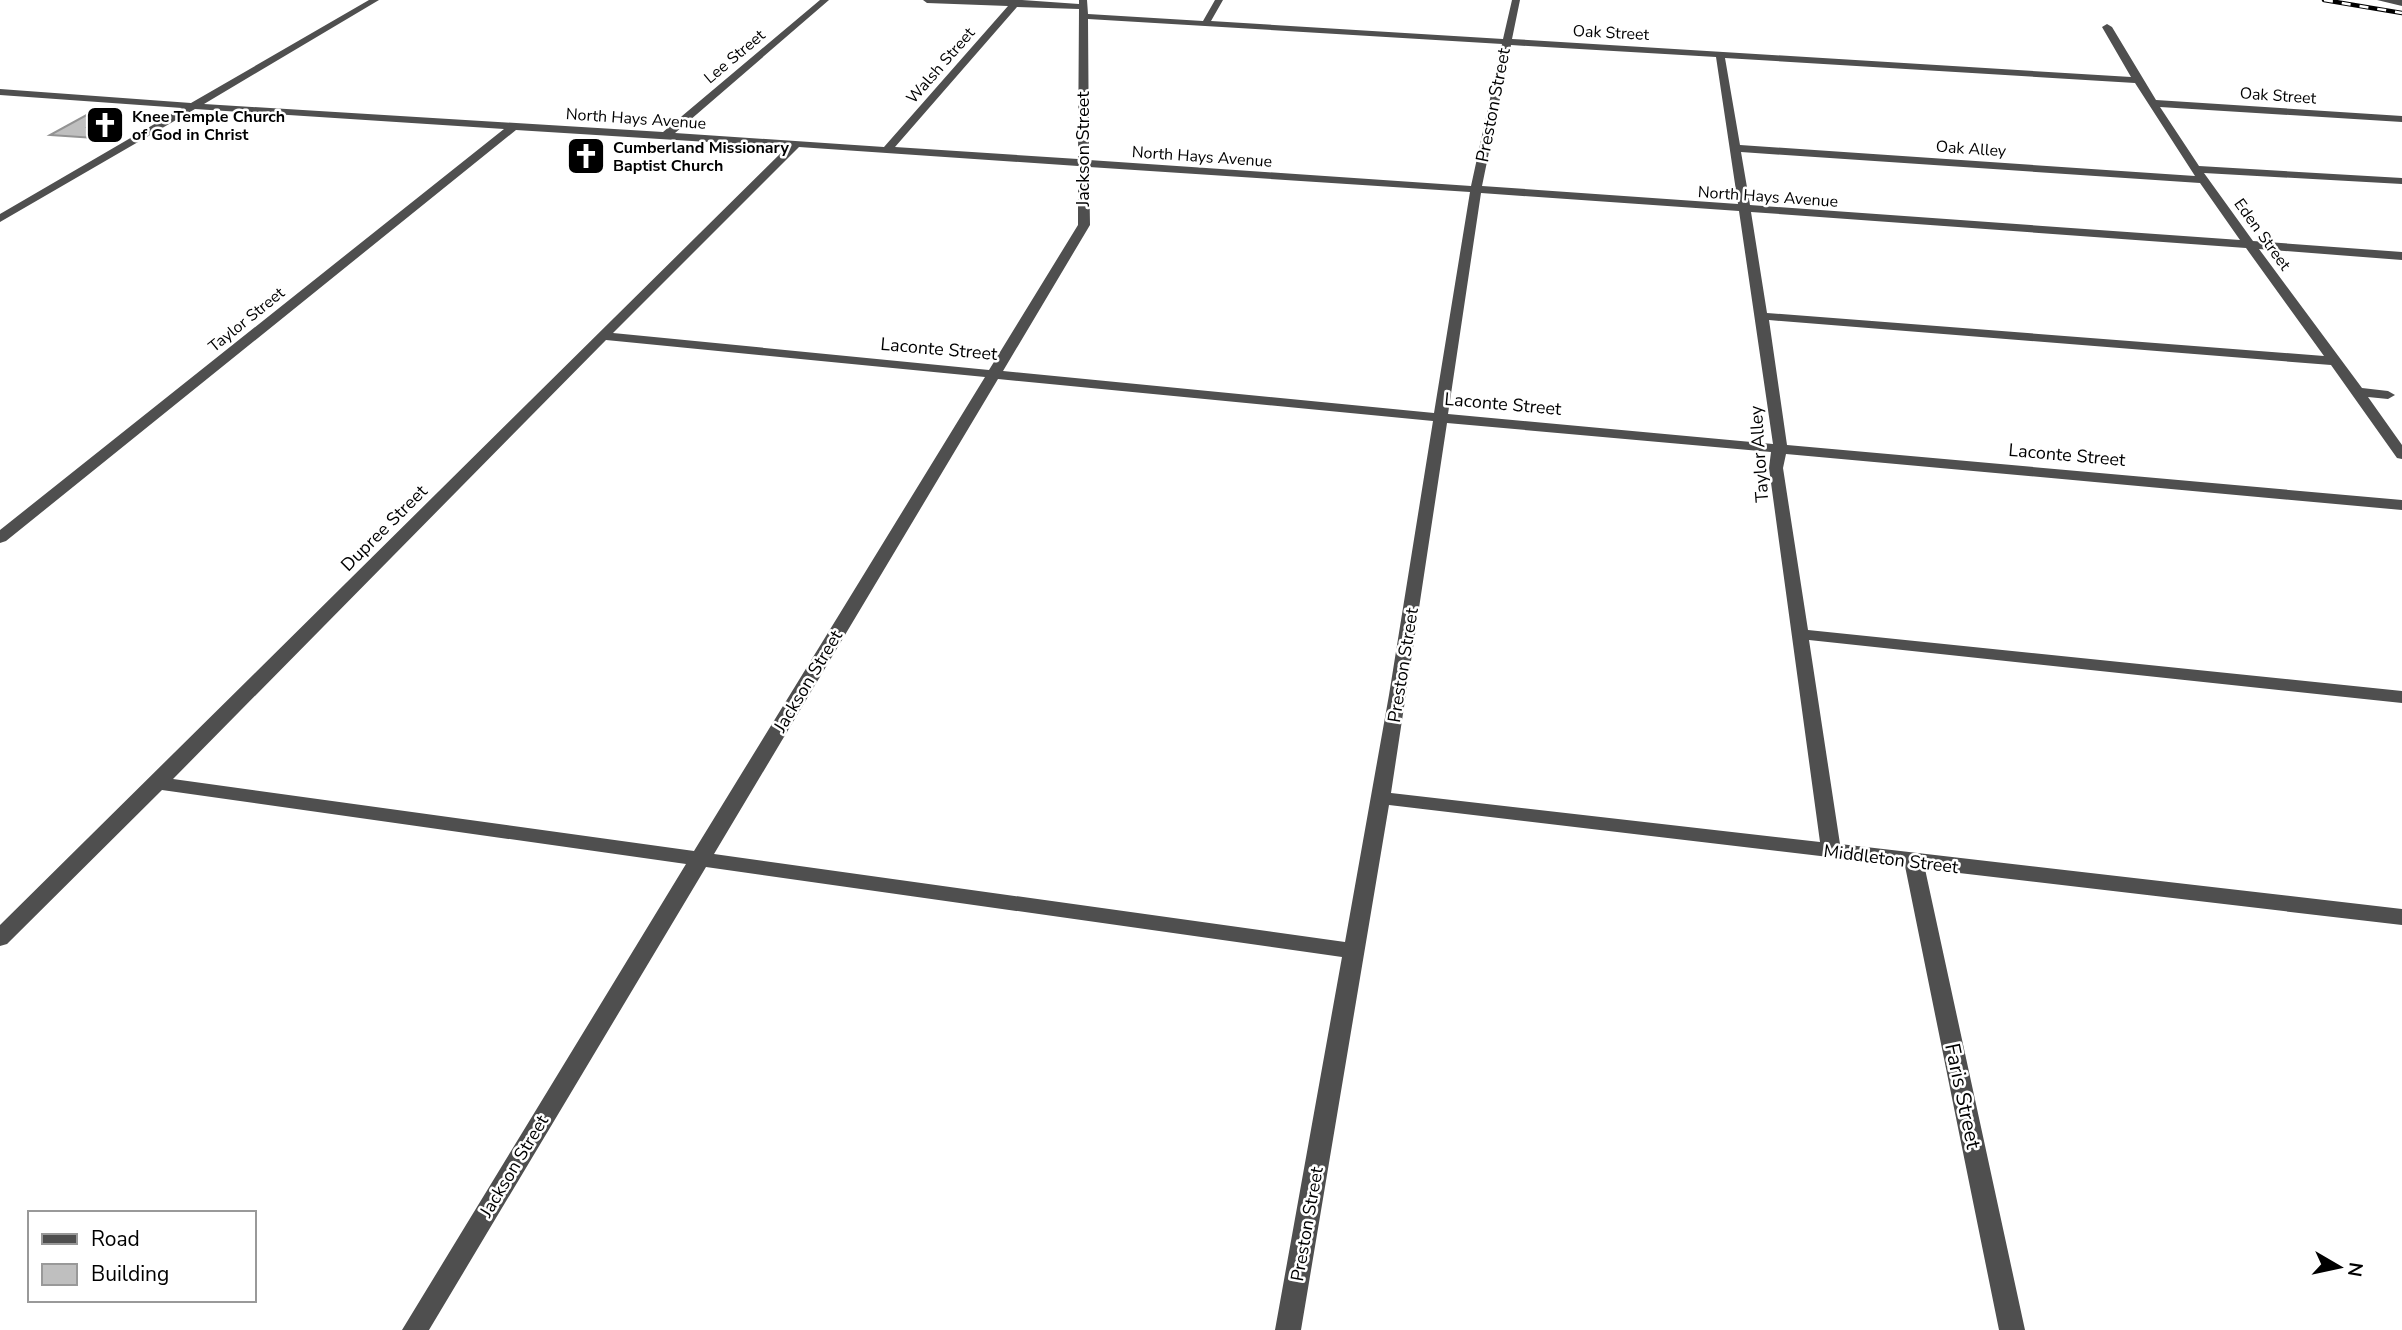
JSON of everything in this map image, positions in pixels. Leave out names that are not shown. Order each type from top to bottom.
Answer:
[{"type":"street","points":[[0,219],[375,0]]},
{"type":"street","name":"Lee Street","points":[[665,136],[825,0]]},
{"type":"street","name":"Oak Street","points":[[927,0],[1015,2],[1205,24],[2137,80]]},
{"type":"street","points":[[1205,24],[1219,0]]},
{"type":"street","name":"Preston Street","points":[[1289,1330],[1381,798],[1443,418],[1476,190],[1516,0]]},
{"type":"street","points":[[2381,0],[2402,3]]},
{"type":"street","name":"Walsh Street","points":[[887,150],[1015,2]]},
{"type":"street","name":"Jackson Street","points":[[415,1330],[1084,225],[1083,8]]},
{"type":"street","name":"Eden Street","points":[[2107,27],[2137,80],[2197,169],[2402,455]]},
{"type":"street","name":"Taylor Alley","points":[[1720,54],[1781,439],[1776,468],[1831,852]]},
{"type":"street","name":"North Hays Avenue","points":[[0,92],[194,108],[796,144],[1476,190],[2402,256]]},
{"type":"street","name":"Oak Street","points":[[2152,103],[2402,119]]},
{"type":"street","name":"Taylor Street","points":[[0,538],[514,126]]},
{"type":"street","name":"Dupree Street","points":[[0,938],[159,783],[601,336],[796,144]]},
{"type":"street","name":"Oak Alley","points":[[1735,148],[2205,180]]},
{"type":"street","points":[[2197,169],[2402,181]]},
{"type":"street","points":[[1762,316],[2336,361]]},
{"type":"street","name":"Laconte Street","points":[[601,336],[1443,418],[2402,505]]},
{"type":"street","points":[[2358,392],[2388,394]]},
{"type":"street","points":[[1800,634],[2402,697]]},
{"type":"street","points":[[159,783],[1354,951]]},
{"type":"street","name":"Middleton Street","points":[[1381,798],[2402,917]]},
{"type":"street","name":"Faris Street","points":[[1914,862],[2012,1330]]},
{"type":"building","points":[[92,112],[114,113],[88,127],[111,129],[95,138],[50,135]]},
{"type":"railway","points":[[2324,0],[2402,13]]},
{"type":"place","name":"Knee Temple Church of God in Christ","points":[[105,125]]},
{"type":"place","name":"Cumberland Missionary Baptist Church","points":[[586,156]]}]
